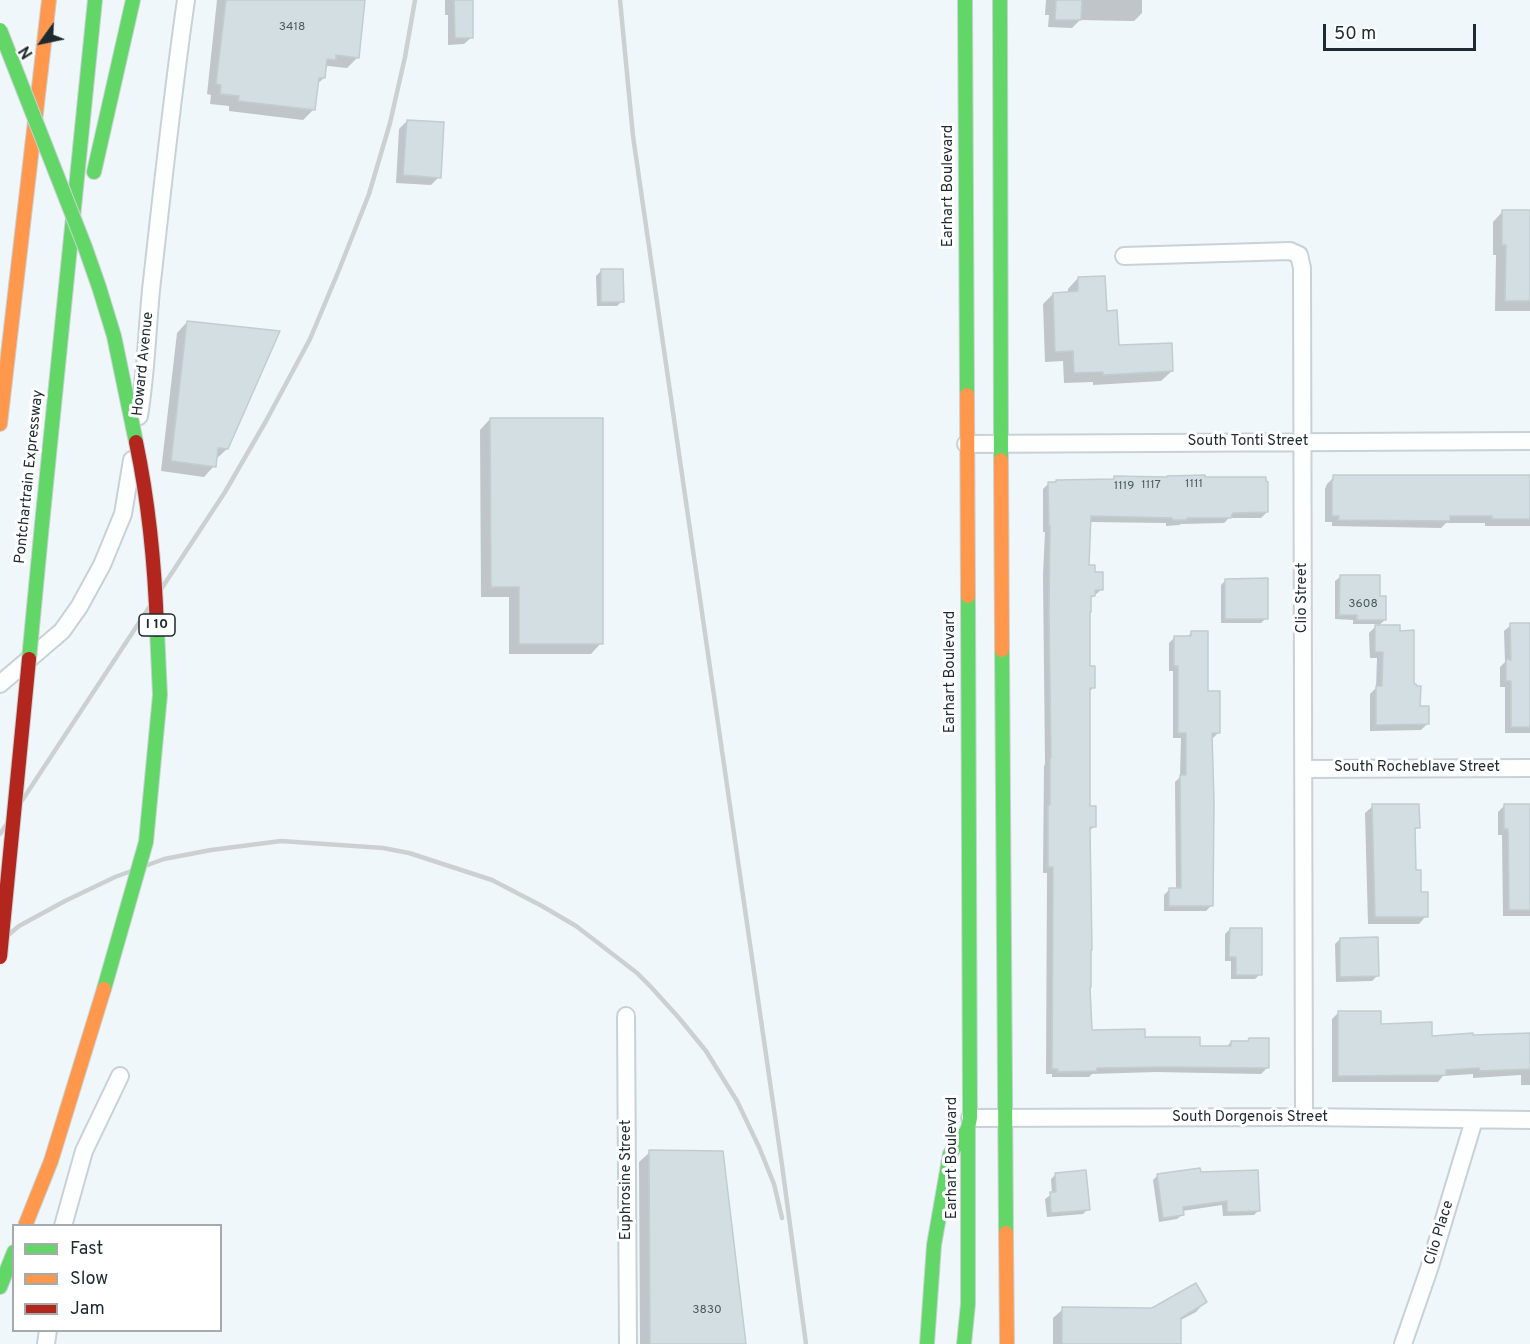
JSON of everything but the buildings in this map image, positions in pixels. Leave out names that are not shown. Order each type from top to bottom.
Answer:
[{"type":"main road","points":[[0,424],[50,0]]},
{"type":"main road","name":"Pontchartrain Expressway","points":[[0,957],[95,0]]},
{"type":"main road","points":[[64,302],[133,0]]},
{"type":"main road","name":"Earhart Boulevard","points":[[964,1344],[968,1304],[969,1123],[1002,443],[983,120],[965,0]]},
{"type":"main road","name":"Earhart Boulevard","points":[[1000,0],[983,120],[966,444],[1006,1119],[1007,1344]]},
{"type":"main road","name":"I 10","points":[[0,30],[85,247],[114,336],[143,475],[155,576],[160,695],[146,843],[109,974],[51,1161],[26,1224]]},
{"type":"main road","points":[[927,1344],[934,1245],[950,1155],[969,1123]]},
{"type":"main road","points":[[0,1287],[12,1257]]},
{"type":"street","name":"Howard Avenue","points":[[0,684],[62,631],[79,607],[102,565],[123,514],[144,386],[147,334],[166,149],[186,0]]},
{"type":"street","name":"Clio Street","points":[[1124,256],[1290,251],[1299,255],[1302,268],[1304,1117]]},
{"type":"street","name":"South Tonti Street","points":[[966,444],[1530,441]]},
{"type":"street","name":"South Rocheblave Street","points":[[1304,769],[1530,768]]},
{"type":"street","name":"Euphrosine Street","points":[[626,1016],[628,1344]]},
{"type":"street","points":[[64,1224],[84,1151],[120,1076]]},
{"type":"street","name":"South Dorgenois Street","points":[[969,1123],[1006,1119],[1304,1117],[1530,1120]]},
{"type":"street","name":"Clio Place","points":[[1403,1344],[1429,1269],[1474,1120]]},
{"type":"railway","points":[[0,834],[225,492],[310,339],[369,194],[390,123],[415,0]]},
{"type":"railway","points":[[620,0],[633,136],[806,1344]]},
{"type":"railway","points":[[0,942],[19,926],[65,901],[115,877],[164,859],[281,841],[383,848],[409,853],[492,880],[576,926],[637,973],[679,1018],[706,1051],[737,1101],[774,1184],[782,1218]]},
{"type":"traffic: fast","points":[[42,524],[95,0]]},
{"type":"traffic: fast","points":[[94,172],[133,0]]},
{"type":"traffic: fast","points":[[965,0],[967,395]]},
{"type":"traffic: fast","points":[[1000,0],[1001,460]]},
{"type":"traffic: fast","points":[[0,30],[99,287],[114,336],[136,442]]},
{"type":"traffic: fast","points":[[29,659],[42,524]]},
{"type":"traffic: fast","points":[[964,1344],[968,1304],[968,1128],[970,1118],[968,596]]},
{"type":"traffic: fast","points":[[104,989],[146,842],[160,695],[157,630]]},
{"type":"traffic: fast","points":[[1002,650],[1006,1233]]},
{"type":"traffic: fast","points":[[927,1344],[934,1245],[950,1154],[968,1129]]},
{"type":"traffic: fast","points":[[0,1287],[12,1257]]},
{"type":"traffic: slow","points":[[0,424],[49,0]]},
{"type":"traffic: slow","points":[[967,395],[968,596]]},
{"type":"traffic: slow","points":[[1001,460],[1002,650]]},
{"type":"traffic: slow","points":[[26,1224],[51,1161],[104,989]]},
{"type":"traffic: slow","points":[[1006,1233],[1007,1344]]},
{"type":"traffic: jam","points":[[136,442],[151,536],[157,630]]},
{"type":"traffic: jam","points":[[0,957],[29,659]]}]
